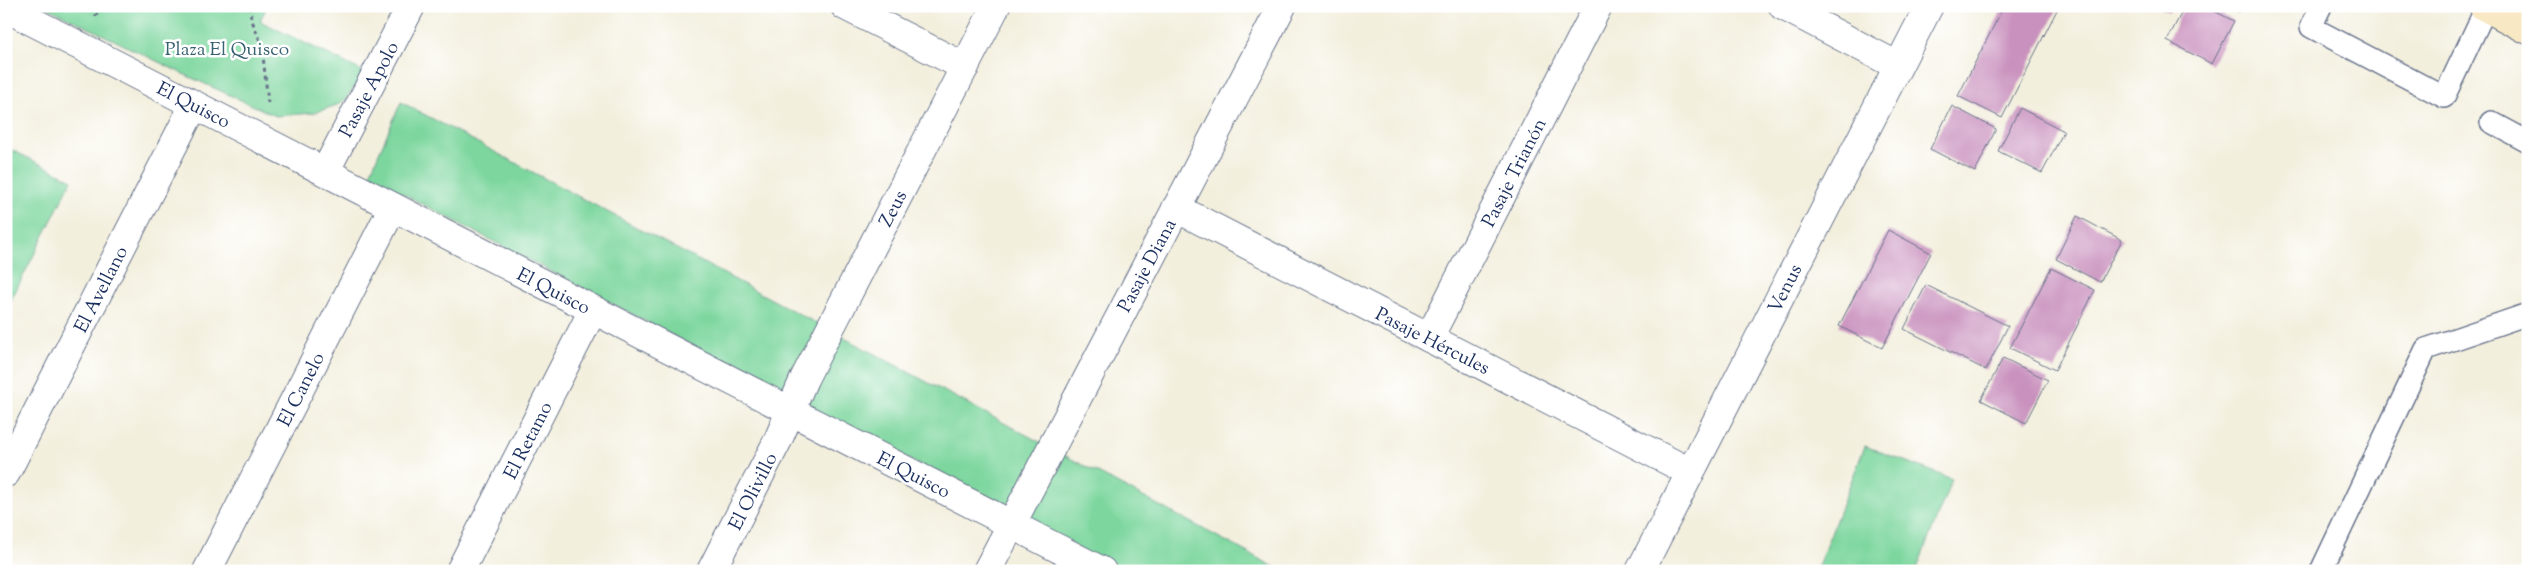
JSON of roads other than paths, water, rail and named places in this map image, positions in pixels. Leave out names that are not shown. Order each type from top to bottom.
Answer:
[{"type":"main road","points":[[2484,7],[2528,30]]},
{"type":"street","name":"Pasaje Apolo","points":[[325,172],[411,6]]},
{"type":"street","points":[[845,6],[964,67]]},
{"type":"street","name":"Zeus","points":[[790,411],[808,370],[996,6]]},
{"type":"street","name":"Pasaje Diana","points":[[987,571],[1282,6]]},
{"type":"street","name":"Pasaje Trianón","points":[[1429,338],[1598,6]]},
{"type":"street","points":[[1783,6],[1898,66]]},
{"type":"street","name":"Venus","points":[[1640,571],[1929,6]]},
{"type":"street","name":"El Quisco","points":[[6,8],[1102,571]]},
{"type":"street","name":"El Avellano","points":[[6,473],[194,104]]},
{"type":"street","name":"El Canelo","points":[[207,571],[393,207]]},
{"type":"street","name":"Pasaje Hércules","points":[[1176,208],[1690,472]]},
{"type":"street","name":"El Retamo","points":[[460,571],[593,310]]},
{"type":"street","name":"El Olivillo","points":[[711,571],[778,440],[790,411]]},
{"type":"lane","points":[[2321,6],[2311,28],[2444,97],[2484,7]]},
{"type":"lane","points":[[2491,122],[2528,142]]},
{"type":"lane","points":[[2321,571],[2426,349],[2528,314]]},
{"type":"park label","name":"Plaza El Quisco","points":[[227,48]]}]
